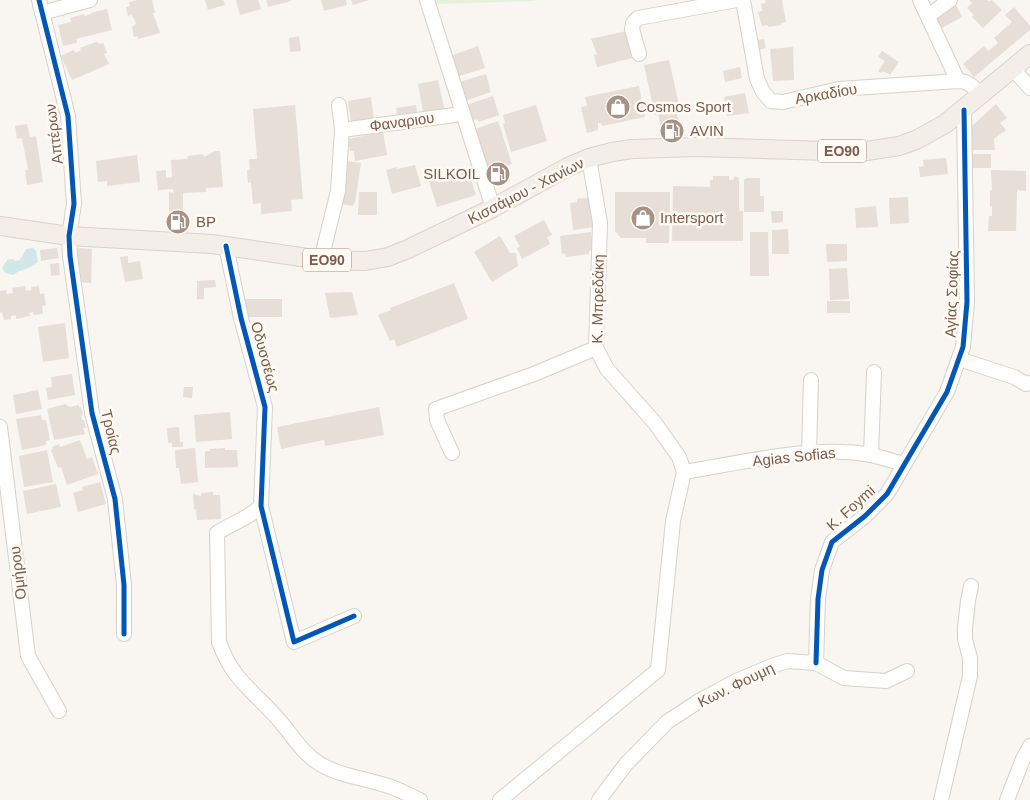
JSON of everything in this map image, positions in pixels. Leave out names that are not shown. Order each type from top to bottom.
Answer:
[{"type":"main road","name":"Κισσάμου - Χανίων","points":[[0,226],[69,236],[193,242],[320,260],[365,261],[388,257],[408,250],[493,208],[568,167],[589,158],[612,152],[697,148],[860,152],[881,150],[916,140],[945,124],[964,110],[1030,54]]},
{"type":"street","points":[[41,6],[90,0]]},
{"type":"street","points":[[427,0],[493,208]]},
{"type":"street","points":[[639,54],[632,29],[633,23],[638,18],[737,0]]},
{"type":"street","name":"Αρκαδίου","points":[[743,0],[757,79],[763,92],[772,101],[783,102],[839,89],[958,81]]},
{"type":"street","points":[[920,0],[958,81],[971,84],[981,96]]},
{"type":"street","points":[[928,16],[950,0]]},
{"type":"street","name":"Απτέρων","points":[[41,6],[68,116],[74,204],[69,236]]},
{"type":"street","points":[[1013,69],[1030,88]]},
{"type":"street","points":[[320,260],[338,190],[342,130],[339,105]]},
{"type":"street","name":"Αγίας Σοφίας","points":[[903,464],[947,392],[963,348],[968,302],[964,110]]},
{"type":"street","name":"Φαναριου","points":[[342,130],[462,114]]},
{"type":"street","name":"Κ. Μπρεδάκη","points":[[589,158],[600,222],[596,348],[606,369],[655,423],[678,457],[684,472]]},
{"type":"street","name":"Τροίας","points":[[69,236],[70,256],[92,413],[115,499],[124,585],[124,634]]},
{"type":"street","name":"Οδυσσέως","points":[[226,246],[241,318],[265,407],[261,506],[294,642],[354,616]]},
{"type":"street","points":[[452,454],[437,420],[436,409],[534,374],[596,348]]},
{"type":"street","points":[[959,359],[1014,377],[1026,384],[1030,383]]},
{"type":"street","points":[[871,455],[874,372]]},
{"type":"street","points":[[809,452],[811,380]]},
{"type":"street","name":"Ομήρου","points":[[0,427],[28,656],[59,711]]},
{"type":"street","name":"Agias Sofias","points":[[684,472],[809,452],[845,452],[871,455],[903,464]]},
{"type":"street","name":"K. Foymi","points":[[816,663],[818,599],[822,570],[832,542],[866,516],[887,494],[903,464]]},
{"type":"street","points":[[500,800],[658,670],[673,521],[684,472]]},
{"type":"street","points":[[261,506],[252,516],[229,525],[217,533],[220,642],[225,658],[241,682],[280,721],[301,748],[319,764],[336,772],[388,785],[420,800]]},
{"type":"street","points":[[940,800],[970,676],[970,658],[965,639],[965,628],[971,586]]},
{"type":"street","name":"Κων. Φουμη","points":[[599,800],[626,764],[667,722],[736,681],[769,667],[787,661],[816,663],[844,678],[886,681],[907,671]]},
{"type":"street","points":[[1007,800],[1030,746]]},
{"type":"green space","points":[[435,0],[535,0],[535,1],[436,4]]},
{"type":"water","points":[[33,248],[36,251],[38,262],[13,275],[5,273],[2,268],[8,259],[20,260],[26,249]]},
{"type":"building","points":[[152,0],[155,13],[153,13],[160,33],[138,39],[137,36],[134,37],[132,27],[136,24],[132,15],[128,16],[126,7],[130,6],[129,2]]},
{"type":"building","points":[[205,0],[223,0],[225,5],[208,10]]},
{"type":"building","points":[[236,0],[258,0],[261,9],[240,15]]},
{"type":"building","points":[[266,0],[291,0],[291,1],[268,7]]},
{"type":"building","points":[[321,0],[346,0],[347,5],[324,11]]},
{"type":"building","points":[[351,0],[369,0],[353,5]]},
{"type":"building","points":[[765,0],[782,0],[786,22],[781,23],[781,25],[762,26],[758,12],[762,11],[761,4],[766,3]]},
{"type":"building","points":[[969,0],[992,0],[1002,10],[983,28],[972,17],[974,15],[967,8],[972,3]]},
{"type":"building","points":[[955,3],[962,17],[942,28],[934,15]]},
{"type":"building","points":[[1014,7],[1030,26],[1030,30],[974,77],[963,64],[984,46],[988,51],[998,43],[994,38],[1012,22],[1005,15]]},
{"type":"building","points":[[107,9],[112,30],[76,39],[77,43],[63,46],[58,25],[71,22],[70,18],[84,14],[85,16]]},
{"type":"building","points":[[626,31],[632,58],[597,67],[594,55],[597,54],[591,39]]},
{"type":"building","points":[[299,36],[301,51],[290,52],[289,38]]},
{"type":"building","points":[[764,39],[766,48],[759,50],[757,40]]},
{"type":"building","points":[[96,42],[103,43],[107,53],[104,54],[109,64],[72,80],[61,56],[74,50],[75,53],[81,50],[80,48]]},
{"type":"building","points":[[478,46],[485,68],[456,77],[450,56]]},
{"type":"building","points":[[793,47],[794,80],[773,81],[770,49]]},
{"type":"building","points":[[882,51],[899,62],[890,75],[883,71],[881,73],[878,71],[885,61],[878,57]]},
{"type":"building","points":[[669,60],[680,109],[676,110],[681,130],[662,134],[658,114],[655,115],[644,65]]},
{"type":"building","points":[[740,67],[742,78],[725,82],[723,71]]},
{"type":"building","points":[[486,74],[491,92],[462,102],[456,83]]},
{"type":"building","points":[[438,80],[445,112],[424,117],[418,84]]},
{"type":"building","points":[[639,86],[645,117],[602,126],[601,123],[598,123],[598,130],[587,133],[581,107],[587,106],[585,97]]},
{"type":"building","points":[[745,93],[749,113],[727,116],[724,97]]},
{"type":"building","points":[[493,96],[499,115],[479,122],[477,119],[469,122],[463,106]]},
{"type":"building","points":[[371,97],[374,119],[351,122],[348,101]]},
{"type":"building","points":[[996,104],[1007,118],[1000,123],[1006,130],[994,139],[995,150],[971,150],[972,126]]},
{"type":"building","points":[[295,105],[303,199],[291,200],[292,211],[261,214],[261,203],[253,204],[251,182],[248,183],[247,170],[250,170],[249,159],[257,159],[253,109]]},
{"type":"building","points":[[416,105],[418,118],[398,121],[396,108]]},
{"type":"building","points":[[536,105],[547,141],[511,152],[503,124],[505,123],[503,115]]},
{"type":"building","points":[[498,121],[512,164],[505,166],[510,181],[494,186],[489,171],[486,172],[472,130]]},
{"type":"building","points":[[27,124],[30,137],[36,136],[43,182],[27,185],[25,170],[28,170],[22,138],[17,139],[15,126]]},
{"type":"building","points":[[383,132],[387,155],[355,161],[354,151],[350,151],[348,139]]},
{"type":"building","points":[[215,151],[220,151],[223,187],[206,188],[206,192],[183,193],[183,223],[169,223],[169,192],[174,193],[173,189],[158,190],[156,171],[166,170],[166,178],[172,177],[171,160],[188,159],[187,156],[203,154],[204,157]]},
{"type":"building","points":[[971,154],[991,154],[991,168],[971,168]]},
{"type":"building","points":[[137,155],[140,182],[107,186],[107,181],[98,182],[96,161]]},
{"type":"building","points":[[946,158],[948,174],[920,177],[919,167],[924,166],[923,160]]},
{"type":"building","points":[[346,161],[361,163],[353,206],[341,204]]},
{"type":"building","points":[[415,165],[421,186],[392,194],[386,170]]},
{"type":"building","points":[[991,170],[1026,171],[1026,191],[1017,190],[1016,231],[988,231],[989,216],[992,216],[992,206],[990,206],[990,190],[992,190]]},
{"type":"building","points":[[468,171],[476,195],[437,207],[428,178],[436,176],[438,182]]},
{"type":"building","points":[[713,176],[729,176],[729,180],[733,180],[735,176],[739,178],[739,211],[743,211],[743,241],[672,241],[673,186],[710,187],[710,180],[713,180]]},
{"type":"building","points":[[747,178],[760,178],[760,196],[764,196],[764,212],[744,212],[744,180]]},
{"type":"building","points":[[359,192],[377,192],[377,215],[358,215]]},
{"type":"building","points":[[615,192],[670,192],[669,243],[646,243],[646,238],[621,238],[615,231]]},
{"type":"building","points":[[591,197],[595,227],[573,230],[570,203],[577,202],[577,199]]},
{"type":"building","points":[[908,197],[909,223],[890,224],[889,198]]},
{"type":"building","points":[[876,206],[878,227],[856,228],[855,208]]},
{"type":"building","points":[[771,211],[783,211],[783,222],[772,223]]},
{"type":"building","points":[[544,220],[552,235],[547,237],[550,244],[522,259],[517,248],[520,247],[514,236]]},
{"type":"building","points":[[788,229],[789,254],[772,254],[772,230]]},
{"type":"building","points":[[591,232],[593,250],[589,251],[589,254],[566,257],[565,253],[562,254],[560,236]]},
{"type":"building","points":[[750,232],[768,232],[769,276],[750,276]]},
{"type":"building","points":[[500,236],[510,253],[516,253],[518,266],[492,282],[474,252]]},
{"type":"building","points":[[826,244],[847,244],[847,261],[827,262]]},
{"type":"building","points":[[57,248],[59,258],[41,261],[40,250]]},
{"type":"building","points":[[75,248],[92,249],[91,283],[77,282],[78,260],[75,259]]},
{"type":"building","points":[[128,256],[128,263],[140,261],[143,279],[125,282],[120,257]]},
{"type":"building","points":[[59,263],[60,275],[51,276],[50,264]]},
{"type":"building","points":[[847,268],[849,299],[830,300],[829,269]]},
{"type":"building","points":[[215,280],[216,287],[204,288],[204,299],[197,299],[197,281]]},
{"type":"building","points":[[454,283],[468,319],[397,347],[394,339],[390,341],[378,315],[391,310],[390,308]]},
{"type":"building","points":[[25,286],[26,291],[31,290],[31,287],[39,286],[40,294],[44,293],[46,305],[42,306],[43,314],[34,315],[33,312],[29,313],[30,316],[16,319],[16,315],[11,316],[11,319],[4,320],[2,312],[0,313],[0,291],[6,290],[7,294],[13,293],[12,288]]},
{"type":"building","points":[[352,292],[358,315],[330,318],[325,293]]},
{"type":"building","points":[[245,299],[282,299],[282,317],[245,317]]},
{"type":"building","points":[[827,301],[850,301],[850,313],[827,313]]},
{"type":"building","points":[[65,323],[69,358],[43,362],[38,327]]},
{"type":"building","points":[[72,374],[75,395],[48,400],[46,388],[52,387],[51,377]]},
{"type":"building","points":[[184,387],[193,387],[192,398],[183,397]]},
{"type":"building","points":[[38,390],[42,409],[16,414],[13,395]]},
{"type":"building","points":[[65,404],[70,407],[79,405],[81,407],[83,415],[81,416],[86,428],[83,428],[85,434],[54,440],[47,409]]},
{"type":"building","points":[[379,407],[384,435],[325,446],[324,440],[281,449],[277,427]]},
{"type":"building","points":[[230,412],[232,439],[196,442],[194,415]]},
{"type":"building","points":[[41,415],[42,420],[46,420],[50,440],[46,441],[46,445],[22,450],[16,419]]},
{"type":"building","points":[[179,427],[180,442],[183,442],[183,447],[172,447],[172,443],[168,443],[167,428]]},
{"type":"building","points":[[80,440],[87,459],[92,457],[98,474],[67,485],[61,467],[58,468],[51,450],[53,449],[52,447],[59,444],[60,447]]},
{"type":"building","points":[[195,448],[198,482],[181,484],[179,468],[176,468],[175,450]]},
{"type":"building","points":[[225,448],[225,450],[237,450],[238,467],[205,468],[205,451]]},
{"type":"building","points":[[47,450],[53,482],[24,487],[19,456]]},
{"type":"building","points":[[100,482],[106,504],[78,512],[73,493],[83,490],[82,487]]},
{"type":"building","points":[[56,484],[61,507],[27,514],[23,491]]},
{"type":"building","points":[[213,492],[213,495],[220,495],[221,519],[197,520],[193,494],[201,496],[201,493]]},
{"type":"cycle path","points":[[39,0],[68,116],[74,204],[69,236],[70,256],[92,413],[115,499],[124,585],[124,634]]},
{"type":"cycle path","points":[[816,663],[818,599],[822,570],[832,542],[865,516],[887,494],[947,392],[963,347],[967,302],[964,110]]},
{"type":"cycle path","points":[[226,246],[241,318],[265,407],[261,506],[294,642],[354,616]]},
{"type":"place","name":"Cosmos Sport","points":[[618,107]]},
{"type":"place","name":"AVIN","points":[[672,131]]},
{"type":"place","name":"SILKOIL","points":[[498,174]]},
{"type":"place","name":"Intersport","points":[[643,218]]},
{"type":"place","name":"BP","points":[[178,222]]}]
